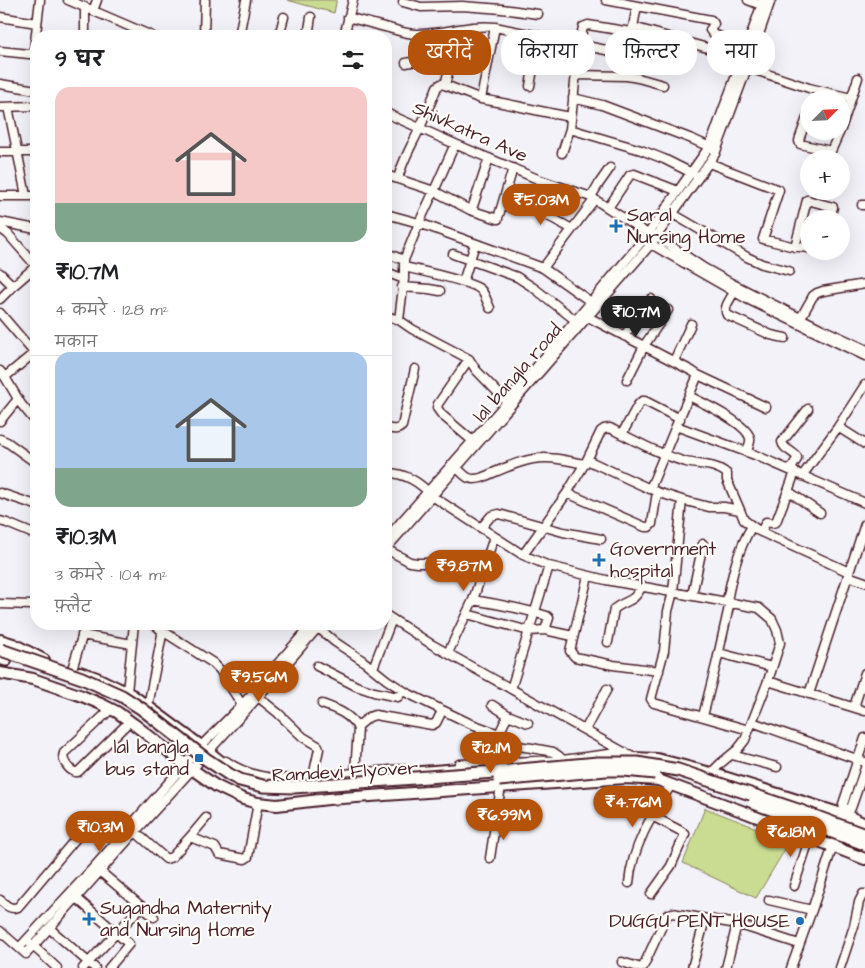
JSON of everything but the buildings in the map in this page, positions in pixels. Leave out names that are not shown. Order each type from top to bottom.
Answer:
[{"type":"highway","name":"Ramdevi Flyover","points":[[2,657],[82,678],[122,696],[142,709],[206,759],[230,775],[248,783],[263,786],[294,787],[598,763],[637,763],[686,773],[798,810],[865,835]]},
{"type":"highway","name":"Ramdevi Flyover","points":[[2,657],[85,687],[120,704],[145,720],[215,774],[239,788],[250,791],[266,794],[299,794],[523,778],[606,770],[639,771],[671,776],[700,784],[865,844]]},
{"type":"main road","points":[[0,640],[13,644],[40,659],[97,678],[127,692],[236,773],[251,779],[274,784],[621,758],[657,759],[846,812],[865,824]]},
{"type":"main road","points":[[0,673],[34,679],[82,696],[111,709],[148,734],[216,786],[244,799],[258,803],[277,805],[328,799],[626,778],[658,780],[865,859]]},
{"type":"street","points":[[36,30],[40,0]]},
{"type":"street","points":[[68,0],[138,30]]},
{"type":"street","points":[[93,11],[97,0]]},
{"type":"street","points":[[204,30],[205,0]]},
{"type":"street","points":[[240,30],[246,0]]},
{"type":"street","points":[[345,30],[353,0]]},
{"type":"street","points":[[401,0],[421,6],[462,6],[538,14]]},
{"type":"street","points":[[606,0],[711,20],[714,24],[710,30]]},
{"type":"street","points":[[748,0],[762,3]]},
{"type":"street","name":"lal bangla road","points":[[758,30],[770,0]]},
{"type":"street","name":"lal bangla road","points":[[753,30],[762,3]]},
{"type":"street","points":[[582,30],[588,25],[631,32],[637,6]]},
{"type":"street","points":[[85,8],[85,30]]},
{"type":"street","points":[[0,17],[37,23]]},
{"type":"street","points":[[281,30],[284,17]]},
{"type":"street","points":[[309,30],[311,17]]},
{"type":"street","points":[[348,17],[405,33],[416,34],[439,33],[483,26],[510,30]]},
{"type":"street","points":[[481,99],[496,27]]},
{"type":"street","points":[[633,27],[707,51]]},
{"type":"street","points":[[0,51],[30,54]]},
{"type":"street","points":[[775,74],[817,89],[851,98]]},
{"type":"street","points":[[445,85],[448,75]]},
{"type":"street","points":[[530,86],[532,75]]},
{"type":"street","points":[[562,153],[570,129],[576,75],[627,76],[663,86]]},
{"type":"street","name":"lal bangla road","points":[[454,466],[578,322],[591,302],[648,234],[709,147],[739,75]]},
{"type":"street","name":"lal bangla road","points":[[578,322],[588,317],[657,237],[709,163],[717,150],[740,75]]},
{"type":"street","points":[[850,101],[858,78]]},
{"type":"street","points":[[0,84],[30,89]]},
{"type":"street","points":[[398,180],[399,172],[437,87],[441,84],[481,99],[571,117]]},
{"type":"street","points":[[573,98],[602,105],[692,138],[717,150]]},
{"type":"street","points":[[26,196],[18,152],[4,107],[30,106]]},
{"type":"street","name":"Shivkatra Ave","points":[[392,117],[540,180],[593,198],[648,234],[651,244],[731,288],[747,299],[800,321],[865,356]]},
{"type":"street","points":[[570,129],[641,150],[691,172],[699,178]]},
{"type":"street","points":[[800,137],[800,144],[832,151],[837,140]]},
{"type":"street","points":[[399,320],[404,263],[455,144]]},
{"type":"street","points":[[0,152],[30,152]]},
{"type":"street","points":[[473,206],[489,158]]},
{"type":"street","points":[[709,163],[779,190],[763,239],[800,247]]},
{"type":"street","points":[[392,178],[434,191],[470,210],[498,217],[512,168]]},
{"type":"street","points":[[543,268],[593,198],[610,168]]},
{"type":"street","points":[[608,208],[630,175],[634,174],[678,191]]},
{"type":"street","points":[[0,196],[30,196]]},
{"type":"street","points":[[804,210],[807,200],[833,207],[832,210]]},
{"type":"street","points":[[520,204],[572,229]]},
{"type":"street","points":[[673,214],[747,257],[762,264],[789,271]]},
{"type":"street","points":[[392,216],[543,268],[591,302]]},
{"type":"street","points":[[0,222],[30,228]]},
{"type":"street","points":[[795,247],[800,227]]},
{"type":"street","points":[[0,228],[8,234],[30,259]]},
{"type":"street","points":[[648,234],[657,237],[731,288],[726,306],[728,315],[771,336],[785,338]]},
{"type":"street","points":[[463,282],[475,244]]},
{"type":"street","points":[[453,254],[517,278],[534,288],[578,322]]},
{"type":"street","points":[[392,256],[404,263],[478,288],[481,290],[490,308]]},
{"type":"street","points":[[0,300],[30,271]]},
{"type":"street","points":[[0,273],[13,286]]},
{"type":"street","points":[[392,276],[403,283],[440,291]]},
{"type":"street","points":[[865,284],[817,293],[800,321],[865,349]]},
{"type":"street","points":[[624,336],[651,299]]},
{"type":"street","points":[[627,380],[644,346],[668,310]]},
{"type":"street","points":[[0,313],[30,346]]},
{"type":"street","points":[[588,317],[698,375],[766,407]]},
{"type":"street","points":[[392,318],[469,359],[476,370],[509,403]]},
{"type":"street","points":[[674,361],[691,324]]},
{"type":"street","points":[[30,353],[3,374],[30,414]]},
{"type":"street","points":[[469,359],[437,408],[442,415],[475,442]]},
{"type":"street","points":[[392,429],[395,430],[402,426],[415,369]]},
{"type":"street","points":[[567,493],[645,527],[649,527],[652,524],[654,490],[664,455],[698,375]]},
{"type":"street","points":[[795,473],[838,427],[865,385]]},
{"type":"street","points":[[689,396],[718,410],[746,430],[750,437],[746,452]]},
{"type":"street","points":[[0,421],[18,399]]},
{"type":"street","points":[[622,434],[640,402],[645,401],[678,423],[865,503]]},
{"type":"street","points":[[761,532],[766,522],[776,522],[795,473],[797,456],[783,446],[782,442],[808,409]]},
{"type":"street","points":[[838,427],[865,444]]},
{"type":"street","points":[[523,555],[567,493],[586,462],[601,431],[610,428],[664,455],[726,472],[727,480],[744,520],[761,532],[865,582]]},
{"type":"street","points":[[0,439],[30,459]]},
{"type":"street","points":[[392,533],[454,466],[473,480],[526,460],[544,458],[586,462],[682,500],[709,507],[719,506],[740,510]]},
{"type":"street","points":[[392,473],[412,479],[494,537],[523,555],[549,566],[588,576],[759,608],[772,619],[780,643],[758,710],[745,740],[738,749],[711,773]]},
{"type":"street","points":[[788,491],[820,513]]},
{"type":"street","points":[[0,493],[30,503]]},
{"type":"street","points":[[392,541],[430,493]]},
{"type":"street","points":[[682,500],[673,592],[668,611],[664,651],[651,697],[652,701],[702,716],[750,726],[861,760]]},
{"type":"street","points":[[481,528],[491,516],[498,514],[563,532],[602,539]]},
{"type":"street","points":[[0,521],[30,533]]},
{"type":"street","points":[[702,716],[719,654],[736,564],[744,541],[752,526]]},
{"type":"street","points":[[809,694],[865,526]]},
{"type":"street","points":[[448,653],[473,600],[494,537]]},
{"type":"street","points":[[692,595],[703,544]]},
{"type":"street","points":[[392,552],[417,564],[438,563],[447,569],[460,569],[477,574]]},
{"type":"street","points":[[511,688],[549,566]]},
{"type":"street","points":[[588,576],[570,651],[575,657],[613,665],[659,671]]},
{"type":"street","points":[[608,642],[614,609],[633,600],[642,586]]},
{"type":"street","points":[[473,600],[504,605],[548,617],[545,630]]},
{"type":"street","points":[[0,604],[30,605]]},
{"type":"street","points":[[467,614],[529,631],[545,630],[573,636]]},
{"type":"street","points":[[392,619],[431,644],[636,758]]},
{"type":"street","points":[[72,669],[84,630]]},
{"type":"street","points":[[127,692],[133,630]]},
{"type":"street","points":[[161,630],[213,663],[220,670],[242,705]]},
{"type":"street","points":[[148,706],[162,635],[161,630]]},
{"type":"street","points":[[206,749],[242,705],[311,630]]},
{"type":"street","points":[[19,948],[73,895],[189,767],[258,697],[312,630]]},
{"type":"street","points":[[322,630],[335,642],[404,691],[481,728],[499,734],[508,715]]},
{"type":"street","points":[[372,668],[385,630]]},
{"type":"street","points":[[82,635],[132,644]]},
{"type":"street","points":[[719,654],[772,667]]},
{"type":"street","points":[[317,666],[356,686],[374,692],[398,697],[404,691]]},
{"type":"street","points":[[854,707],[865,673]]},
{"type":"street","points":[[768,682],[865,711]]},
{"type":"street","points":[[586,730],[608,689]]},
{"type":"street","points":[[258,697],[303,737],[318,746],[313,777]]},
{"type":"street","points":[[322,704],[340,711],[355,723],[357,727],[355,774]]},
{"type":"street","points":[[492,705],[508,715],[528,723]]},
{"type":"street","points":[[111,709],[62,756],[72,771],[78,772],[130,721]]},
{"type":"street","points":[[357,727],[369,716],[375,715],[432,725],[436,723],[442,710]]},
{"type":"street","points":[[478,763],[481,728]]},
{"type":"street","points":[[846,812],[843,804],[861,760],[865,738]]},
{"type":"street","points":[[469,741],[553,752],[562,760]]},
{"type":"street","points":[[206,749],[246,772],[282,778],[355,774],[478,763],[562,760],[625,752]]},
{"type":"street","points":[[732,754],[777,767]]},
{"type":"street","points":[[791,968],[833,846],[865,768]]},
{"type":"street","points":[[629,883],[630,870],[640,840],[671,785]]},
{"type":"street","points":[[490,858],[501,786]]},
{"type":"street","points":[[190,837],[216,847],[219,854],[245,859],[247,858],[258,803]]},
{"type":"street","points":[[651,894],[671,866],[685,834],[652,816]]},
{"type":"street","points":[[132,829],[166,859],[172,857],[206,818]]},
{"type":"street","points":[[0,900],[10,908],[18,907],[89,823]]},
{"type":"street","points":[[794,886],[810,837]]},
{"type":"street","points":[[97,869],[154,917]]},
{"type":"street","points":[[840,968],[860,902],[863,894],[865,894]]},
{"type":"street","points":[[0,931],[26,954],[49,928],[73,895]]},
{"type":"street","points":[[73,895],[128,942],[129,945],[109,968]]},
{"type":"street","points":[[769,900],[812,910]]},
{"type":"street","points":[[86,965],[142,906]]},
{"type":"street","points":[[622,962],[640,968],[643,967],[667,915],[672,913],[737,924],[799,944]]},
{"type":"street","points":[[692,968],[705,918]]},
{"type":"street","points":[[726,968],[737,924]]},
{"type":"street","points":[[49,928],[86,965],[95,968]]},
{"type":"street","points":[[27,940],[57,968]]},
{"type":"green space","points":[[287,0],[336,0],[336,3],[334,13]]},
{"type":"green space","points":[[705,808],[790,841],[756,898],[683,863]]},
{"type":"place","name":"Saral Nursing Home","points":[[616,226]]},
{"type":"place","name":"Government hospital","points":[[599,560]]},
{"type":"place","name":"lal bangla bus stand","points":[[199,758]]},
{"type":"place","name":"Sugandha Maternity and Nursing Home","points":[[89,919]]},
{"type":"place","name":"DUGGU PENT HOUSE","points":[[800,921]]}]
